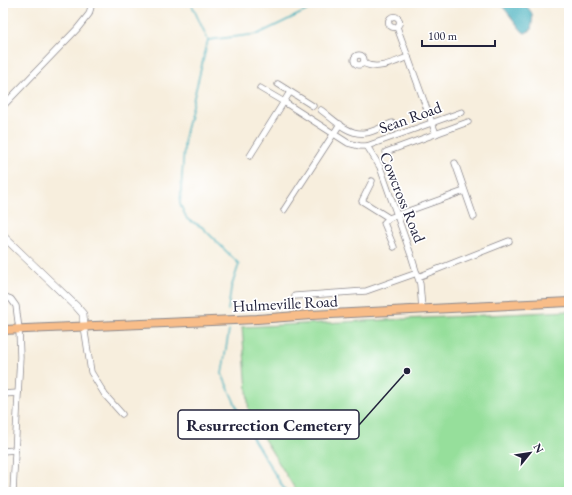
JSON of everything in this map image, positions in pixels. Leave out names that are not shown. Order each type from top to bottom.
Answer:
[{"type":"main road","name":"Hulmeville Road","points":[[3,330],[257,319],[569,302]]},
{"type":"street","points":[[3,106],[77,29],[89,14],[92,3]]},
{"type":"street","points":[[397,27],[436,134]]},
{"type":"street","points":[[363,63],[368,66],[376,66],[389,64],[408,57]]},
{"type":"street","points":[[278,84],[313,106]]},
{"type":"street","name":"Cowcross Road","points":[[260,88],[348,143],[367,146],[380,167],[418,275],[422,310]]},
{"type":"street","points":[[250,156],[290,92]]},
{"type":"street","points":[[321,110],[351,131],[358,133],[365,133],[392,123]]},
{"type":"street","name":"Sean Road","points":[[367,146],[462,112]]},
{"type":"street","points":[[386,152],[468,122]]},
{"type":"street","points":[[284,210],[340,124]]},
{"type":"street","points":[[455,163],[474,218]]},
{"type":"street","points":[[372,181],[362,201],[388,218]]},
{"type":"street","points":[[394,247],[384,223],[388,218],[464,191]]},
{"type":"street","points":[[3,236],[83,314],[91,372],[98,385],[122,414]]},
{"type":"street","points":[[295,296],[366,291],[418,275],[509,241]]},
{"type":"street","points":[[3,296],[10,299],[16,306],[19,329],[20,357],[13,492]]},
{"type":"street","points":[[3,394],[18,393]]},
{"type":"street","points":[[3,450],[15,450]]},
{"type":"green space","points":[[569,311],[569,492],[297,492],[249,415],[242,327]]},
{"type":"water","points":[[500,3],[524,3],[532,15],[531,30],[525,33],[522,31]]},
{"type":"waterway","points":[[191,3],[208,40],[185,134],[180,204],[187,219],[202,227],[239,264],[231,288],[228,310]]},
{"type":"waterway","points":[[208,40],[258,34],[310,9],[318,3]]},
{"type":"waterway","points":[[229,330],[222,374],[244,424],[286,492]]},
{"type":"place","name":"Resurrection Cemetery","points":[[407,371]]}]
